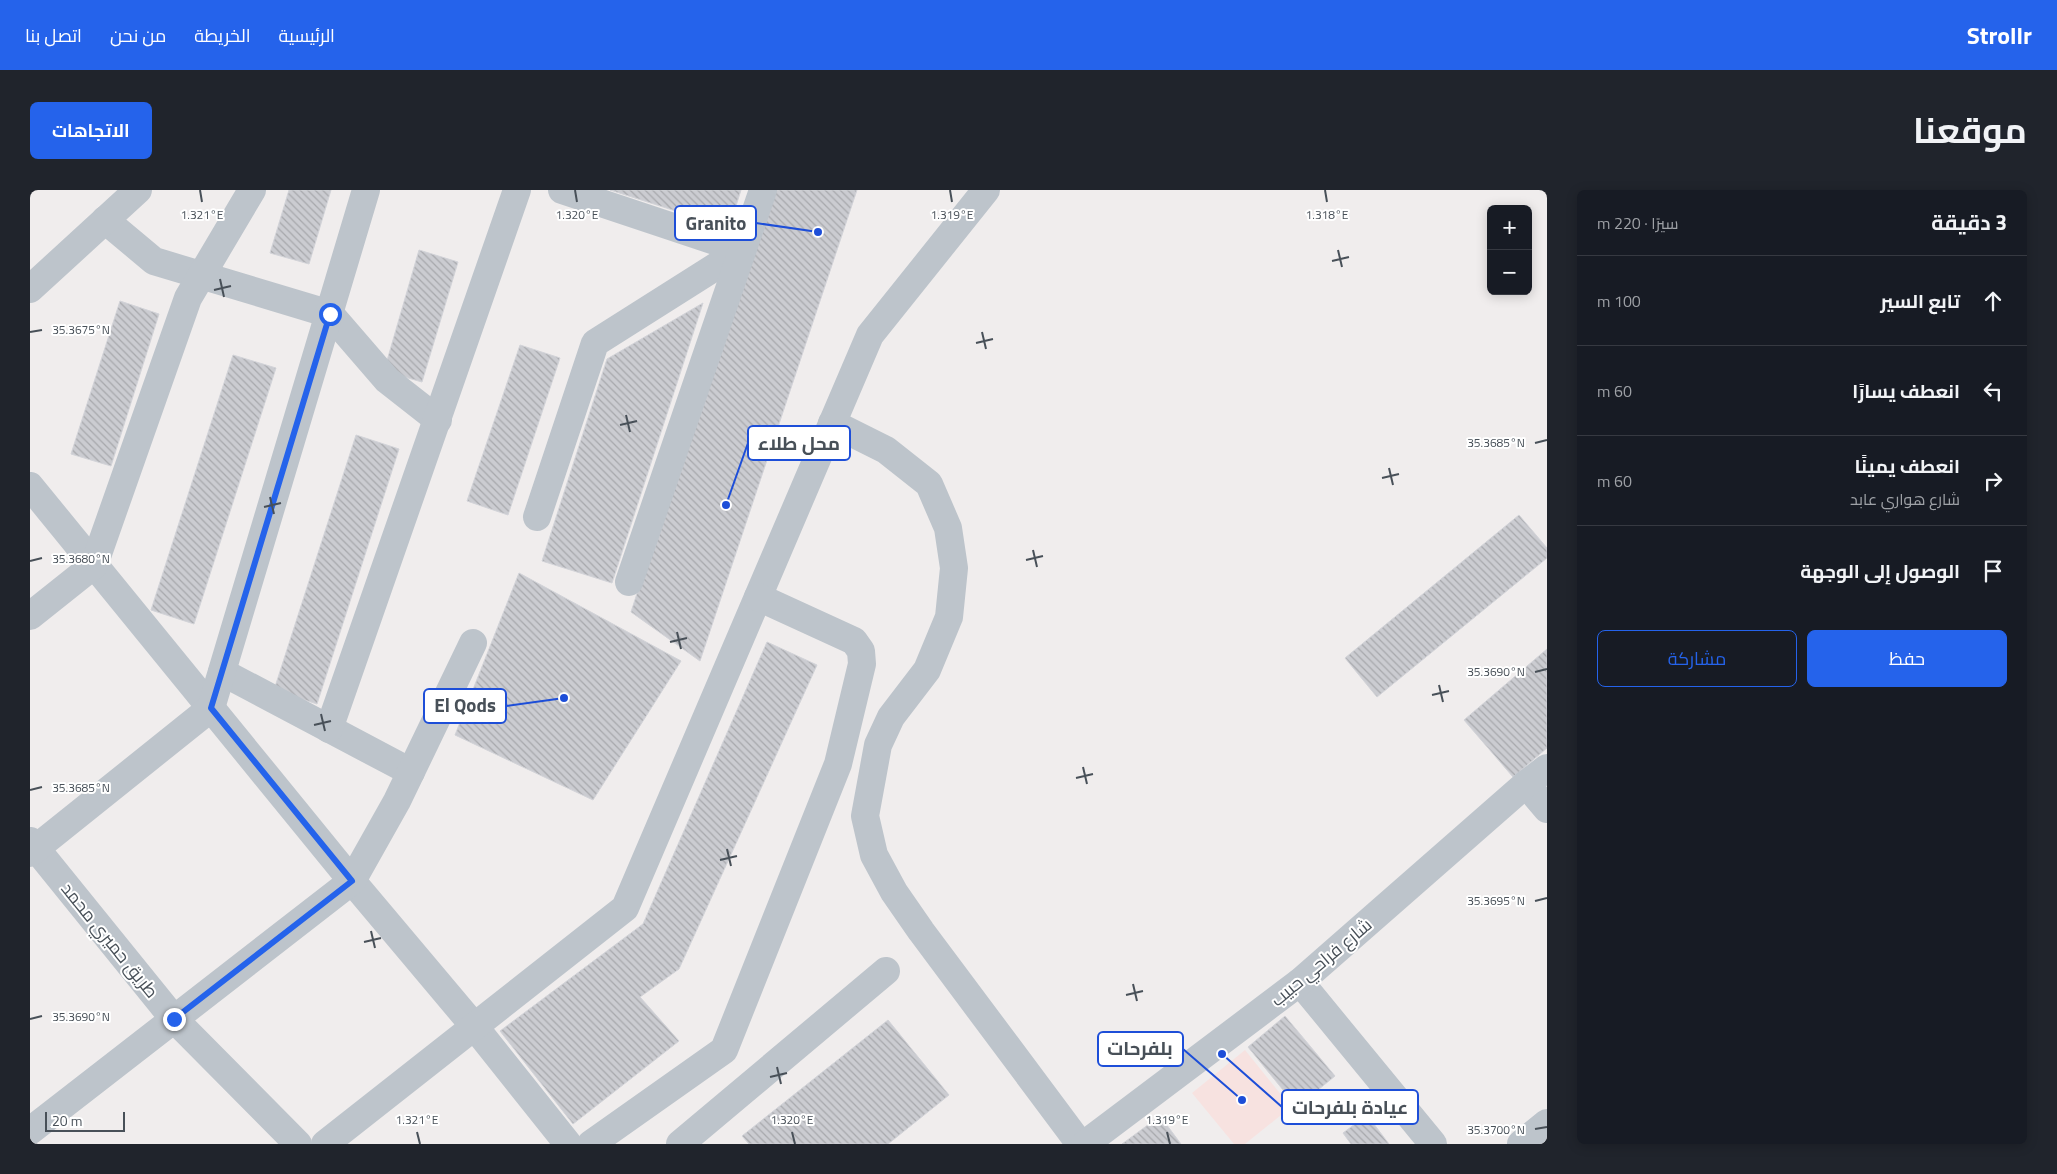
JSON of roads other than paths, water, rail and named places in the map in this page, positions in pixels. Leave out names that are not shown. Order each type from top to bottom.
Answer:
[{"type":"street","points":[[30,289],[138,190]]},
{"type":"street","points":[[30,616],[94,565],[188,298],[252,190]]},
{"type":"street","points":[[32,847],[211,708],[366,190]]},
{"type":"street","points":[[329,729],[518,190]]},
{"type":"street","points":[[562,190],[742,250]]},
{"type":"street","points":[[629,582],[763,190]]},
{"type":"street","points":[[325,1144],[625,908],[870,335],[986,190]]},
{"type":"street","points":[[105,220],[154,261],[330,314],[388,380],[438,420]]},
{"type":"street","points":[[536,517],[594,343],[742,250]]},
{"type":"street","points":[[832,423],[886,450],[929,484],[948,528],[954,568],[950,617],[926,670],[891,717],[878,745],[865,816],[874,855],[894,892],[921,932],[1080,1144]]},
{"type":"street","points":[[30,486],[352,881],[474,1026],[568,1144]]},
{"type":"street","points":[[591,1144],[724,1050],[838,764],[862,664],[861,652],[854,641],[758,598]]},
{"type":"street","points":[[30,1131],[352,881],[411,772],[473,642]]},
{"type":"street","points":[[222,672],[411,772]]},
{"type":"street","name":"شارع فراحي حبيب","points":[[1085,1144],[1300,982],[1526,784],[1547,768]]},
{"type":"street","points":[[1526,784],[1547,809]]},
{"type":"street","name":"طريق حميري محمد","points":[[32,847],[174,1019],[298,1144]]},
{"type":"street","points":[[680,1144],[886,971]]},
{"type":"street","points":[[1300,982],[1433,1144]]},
{"type":"street","points":[[1521,1144],[1547,1123]]},
{"type":"place","name":"Granito","points":[[818,232]]},
{"type":"place","name":"محل طلاء","points":[[726,505]]},
{"type":"place","name":"El Qods","points":[[564,698]]},
{"type":"place","name":"عيادة بلفرحات","points":[[1222,1054]]},
{"type":"place","name":"بلفرحات","points":[[1242,1100]]}]
